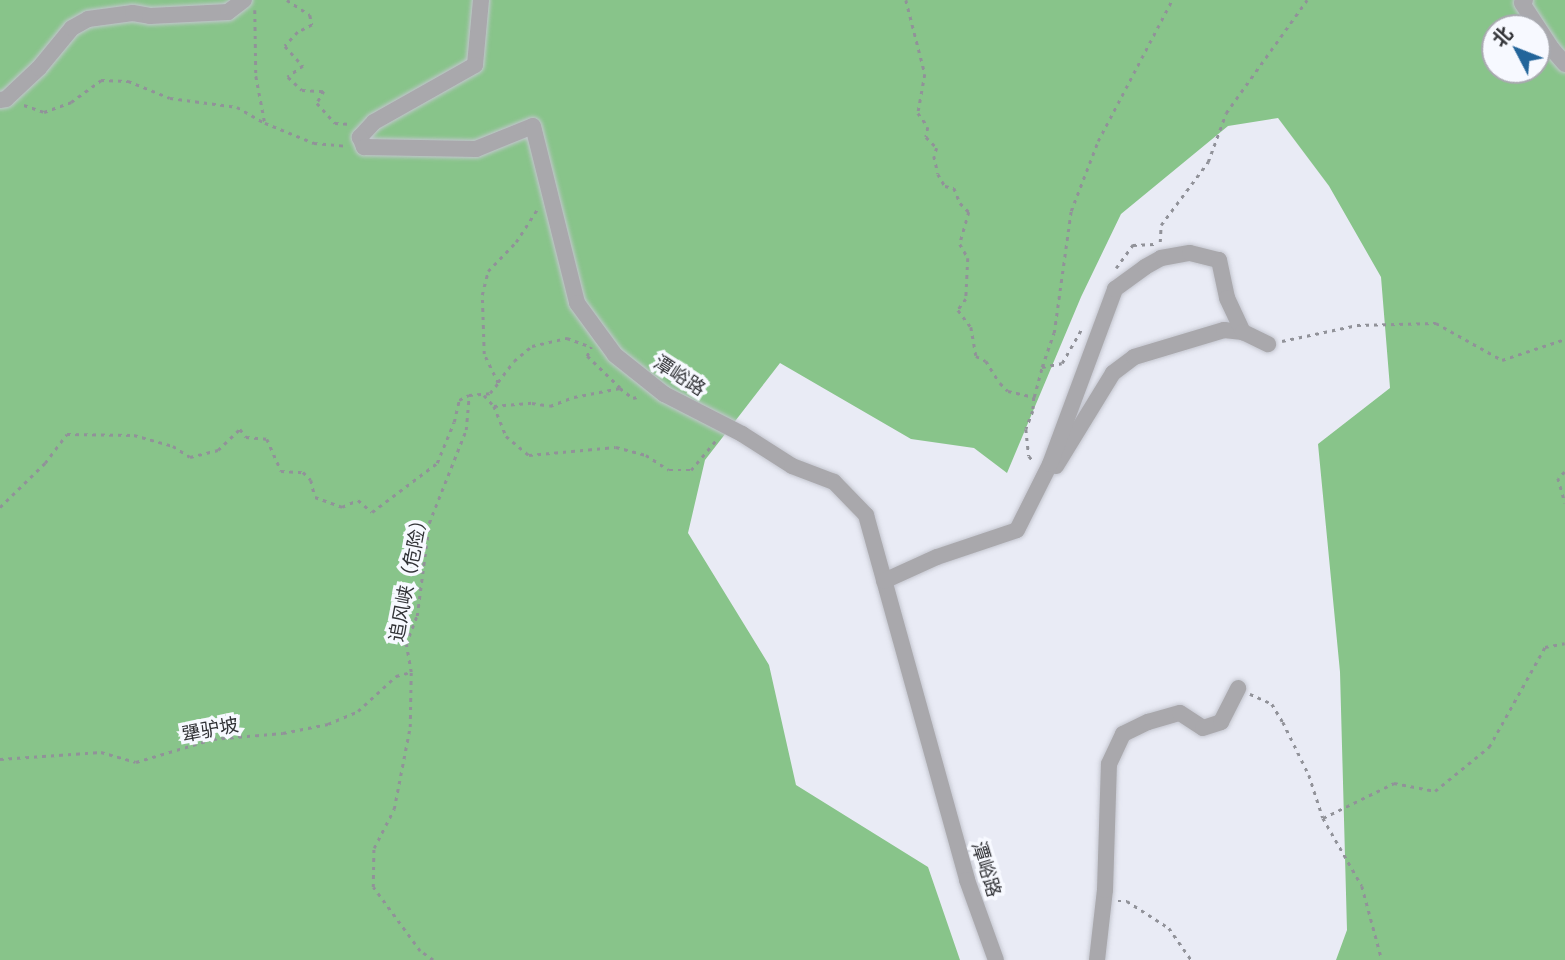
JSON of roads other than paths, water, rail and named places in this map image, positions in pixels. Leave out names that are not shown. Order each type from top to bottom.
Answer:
[{"type":"street","points":[[3,100],[39,68],[72,27],[88,19],[133,13],[150,16],[228,12],[244,0]]},
{"type":"street","name":"潭峪路","points":[[481,0],[475,65],[374,122],[364,140],[476,149],[533,126],[552,193],[577,303],[615,355],[664,394],[727,426],[792,466],[834,482],[866,515],[967,880],[996,960]]},
{"type":"street","points":[[1525,0],[1522,3],[1565,64]]},
{"type":"street","points":[[884,581],[937,556],[1017,530],[1045,474],[1115,289],[1161,258],[1190,253],[1219,260],[1227,298],[1243,332]]},
{"type":"street","points":[[1045,474],[1052,472],[1112,373],[1134,357],[1224,330],[1243,332],[1268,344]]},
{"type":"street","points":[[1097,960],[1104,900],[1109,764],[1123,734],[1148,722],[1180,713],[1203,728],[1221,722],[1238,688]]}]
